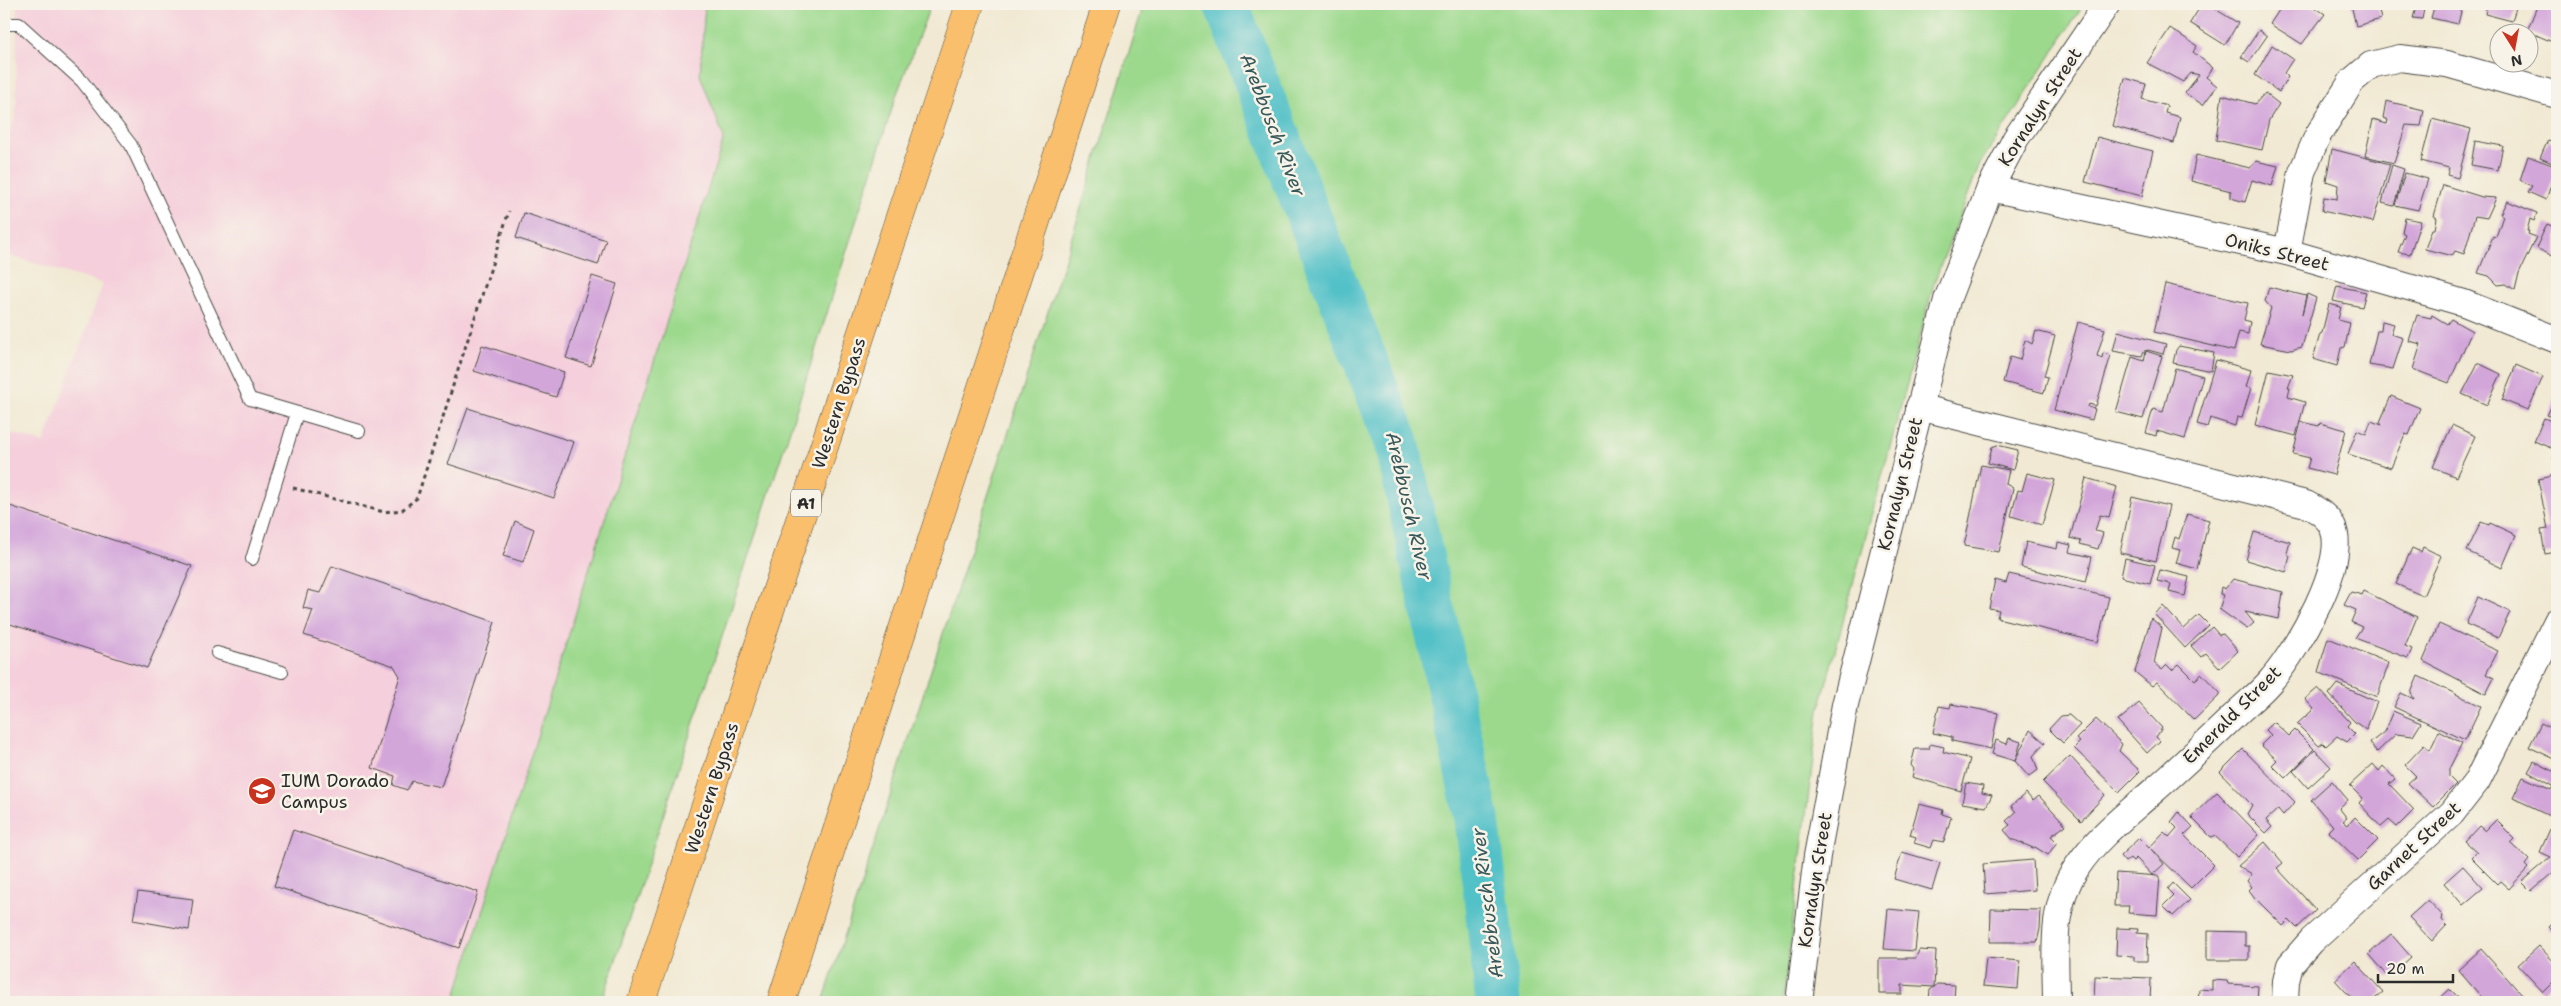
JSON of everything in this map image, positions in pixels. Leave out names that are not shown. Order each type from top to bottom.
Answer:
[{"type":"highway","name":"Western Bypass","points":[[641,1002],[970,4]]},
{"type":"highway","points":[[781,1002],[1107,4]]},
{"type":"street","name":"Kornalyn Street","points":[[1799,1002],[1817,856],[1845,705],[1946,300],[1990,188],[2016,138],[2107,4]]},
{"type":"street","points":[[2287,252],[2302,172],[2318,135],[2352,81],[2371,65],[2400,58],[2447,64],[2557,95]]},
{"type":"street","name":"Oniks Street","points":[[1990,188],[2287,252],[2464,303],[2557,340]]},
{"type":"street","name":"Emerald Street","points":[[1920,407],[2306,504],[2324,515],[2333,528],[2337,546],[2326,588],[2293,649],[2273,679],[2176,771],[2096,840],[2076,868],[2064,890],[2057,913],[2056,1002]]},
{"type":"street","name":"Garnet Street","points":[[2285,1002],[2286,981],[2290,965],[2311,941],[2452,813],[2477,781],[2557,621]]},
{"type":"lane","points":[[4,24],[19,24],[82,81],[131,145],[250,399],[359,431]]},
{"type":"lane","points":[[252,559],[298,413]]},
{"type":"lane","points":[[217,653],[282,672]]},
{"type":"path","points":[[276,483],[384,512],[402,510],[417,498],[509,211]]},
{"type":"shaded area","points":[[17,4],[705,4],[700,75],[724,138],[454,1002],[4,1002],[4,431],[44,443],[103,284],[4,254],[4,150],[16,114]]},
{"type":"green space","points":[[705,4],[931,4],[895,99],[787,439],[602,1002],[454,1002],[724,138],[700,75]]},
{"type":"green space","points":[[1144,4],[2084,4],[1980,164],[1935,280],[1819,710],[1783,1002],[823,1002],[1066,256]]},
{"type":"building","points":[[2202,4],[2207,4],[2238,23],[2225,45],[2190,23]]},
{"type":"building","points":[[2283,4],[2310,4],[2325,14],[2302,44],[2270,24]]},
{"type":"building","points":[[2351,4],[2377,4],[2381,19],[2356,26]]},
{"type":"building","points":[[2417,4],[2425,4],[2422,19],[2413,18]]},
{"type":"building","points":[[2435,4],[2463,4],[2458,24],[2431,18]]},
{"type":"building","points":[[2487,4],[2517,4],[2512,21],[2485,14]]},
{"type":"building","points":[[2538,4],[2557,4],[2557,44],[2538,36],[2538,22],[2531,22]]},
{"type":"building","points":[[2170,28],[2197,46],[2193,52],[2213,68],[2206,77],[2217,86],[2203,105],[2185,93],[2199,75],[2191,73],[2183,82],[2147,63]]},
{"type":"building","points":[[2259,30],[2267,36],[2249,62],[2241,57]]},
{"type":"building","points":[[2272,45],[2293,59],[2284,73],[2288,77],[2279,92],[2255,75]]},
{"type":"building","points":[[2125,78],[2146,84],[2142,99],[2167,106],[2165,113],[2180,117],[2174,143],[2112,126]]},
{"type":"building","points":[[2265,93],[2279,104],[2269,120],[2262,150],[2216,140],[2222,95],[2255,104]]},
{"type":"building","points":[[2386,101],[2424,110],[2421,126],[2406,125],[2394,163],[2365,156],[2373,120],[2387,124],[2388,120],[2383,118]]},
{"type":"building","points":[[2432,119],[2471,129],[2458,178],[2447,175],[2449,168],[2421,161]]},
{"type":"building","points":[[2097,137],[2153,151],[2142,196],[2085,182]]},
{"type":"building","points":[[2548,140],[2557,143],[2557,165],[2540,158]]},
{"type":"building","points":[[2475,141],[2503,146],[2498,170],[2471,165]]},
{"type":"building","points":[[2332,149],[2390,164],[2373,222],[2322,211],[2324,197],[2337,199],[2338,185],[2326,181]]},
{"type":"building","points":[[2196,155],[2250,168],[2256,161],[2278,166],[2272,186],[2252,180],[2245,202],[2231,198],[2231,191],[2191,181]]},
{"type":"building","points":[[2528,156],[2557,167],[2546,200],[2528,192],[2532,186],[2520,180]]},
{"type":"building","points":[[2392,165],[2404,169],[2394,206],[2382,203]]},
{"type":"building","points":[[2405,173],[2428,179],[2418,210],[2395,205]]},
{"type":"building","points":[[2443,185],[2482,197],[2496,198],[2487,218],[2475,216],[2464,254],[2455,251],[2452,256],[2425,249],[2432,229],[2435,229],[2437,218],[2434,216]]},
{"type":"building","points":[[2507,201],[2537,213],[2534,221],[2530,219],[2527,231],[2529,231],[2528,234],[2536,237],[2519,273],[2515,290],[2506,284],[2498,285],[2489,276],[2478,273],[2493,236],[2496,237],[2503,216],[2500,214]]},
{"type":"building","points":[[524,213],[606,240],[598,265],[516,238]]},
{"type":"building","points":[[2405,218],[2421,221],[2410,254],[2398,252],[2405,234],[2402,232]]},
{"type":"building","points":[[2547,224],[2557,228],[2557,258],[2536,248]]},
{"type":"building","points":[[592,276],[617,284],[591,366],[566,358]]},
{"type":"building","points":[[2165,284],[2248,303],[2244,320],[2250,322],[2248,334],[2239,332],[2234,351],[2154,332]]},
{"type":"building","points":[[2337,286],[2366,292],[2362,307],[2333,301]]},
{"type":"building","points":[[2269,287],[2306,296],[2302,314],[2307,294],[2316,298],[2302,347],[2291,350],[2260,344],[2271,308],[2265,301]]},
{"type":"building","points":[[2329,304],[2341,307],[2338,320],[2350,323],[2345,347],[2341,348],[2337,366],[2313,359]]},
{"type":"building","points":[[2417,315],[2431,318],[2432,315],[2447,324],[2451,319],[2472,331],[2449,383],[2413,369],[2421,344],[2409,341]]},
{"type":"building","points":[[2382,321],[2394,324],[2391,334],[2403,338],[2393,369],[2369,365],[2377,331],[2381,331]]},
{"type":"building","points":[[2078,322],[2105,329],[2097,356],[2102,358],[2103,353],[2111,355],[2096,406],[2089,404],[2088,407],[2095,409],[2092,420],[2054,410]]},
{"type":"building","points":[[2036,331],[2055,336],[2044,376],[2048,377],[2044,393],[2003,382],[2010,357],[2020,360],[2025,340],[2032,344]]},
{"type":"building","points":[[2118,331],[2166,344],[2163,354],[2148,350],[2144,351],[2142,356],[2113,351]]},
{"type":"building","points":[[482,345],[564,372],[556,397],[474,371]]},
{"type":"building","points":[[2179,346],[2214,353],[2211,371],[2173,363]]},
{"type":"building","points":[[2146,351],[2162,356],[2143,419],[2116,412],[2132,357],[2144,361]]},
{"type":"building","points":[[2216,360],[2251,370],[2246,387],[2251,388],[2242,418],[2237,417],[2235,426],[2210,418],[2207,427],[2197,424]]},
{"type":"building","points":[[2478,363],[2501,374],[2487,405],[2462,394]]},
{"type":"building","points":[[2516,365],[2543,377],[2528,410],[2502,400]]},
{"type":"building","points":[[2175,368],[2203,376],[2185,439],[2157,431],[2156,436],[2146,433],[2153,409],[2163,412]]},
{"type":"building","points":[[2269,370],[2293,375],[2288,388],[2290,388],[2288,397],[2305,402],[2296,436],[2255,425]]},
{"type":"building","points":[[2557,395],[2557,420],[2547,415]]},
{"type":"building","points":[[2391,396],[2420,408],[2409,435],[2405,434],[2391,468],[2348,454],[2357,430],[2366,434],[2371,421],[2382,425],[2380,422]]},
{"type":"building","points":[[468,408],[574,442],[554,498],[448,464]]},
{"type":"building","points":[[2544,418],[2557,423],[2557,434],[2551,448],[2534,441]]},
{"type":"building","points":[[2301,422],[2319,426],[2320,423],[2346,430],[2334,475],[2307,468],[2310,458],[2293,454]]},
{"type":"building","points":[[2452,425],[2475,436],[2456,477],[2433,467]]},
{"type":"building","points":[[1997,445],[2018,450],[2013,470],[1988,463],[1992,447]]},
{"type":"building","points":[[2553,457],[2557,459],[2557,552],[2545,554],[2541,530],[2548,529],[2538,479],[2556,475]]},
{"type":"building","points":[[1981,465],[2009,470],[2006,484],[2013,488],[1999,552],[1964,546]]},
{"type":"building","points":[[2027,473],[2055,480],[2042,525],[2011,516],[2018,490],[2022,491]]},
{"type":"building","points":[[2086,478],[2117,487],[2109,517],[2100,515],[2095,531],[2103,533],[2098,549],[2080,544],[2081,541],[2070,538]]},
{"type":"building","points":[[2132,497],[2169,506],[2156,561],[2120,553]]},
{"type":"building","points":[[4,504],[192,566],[147,668],[4,622]]},
{"type":"building","points":[[2187,514],[2209,520],[2197,569],[2176,563],[2180,550],[2172,548],[2175,537],[2179,539]]},
{"type":"building","points":[[515,521],[534,529],[523,562],[503,556]]},
{"type":"building","points":[[2481,522],[2489,525],[2490,523],[2516,535],[2502,568],[2467,551]]},
{"type":"building","points":[[2254,532],[2290,542],[2287,553],[2290,556],[2286,572],[2246,560]]},
{"type":"building","points":[[2026,542],[2057,549],[2058,542],[2071,545],[2069,552],[2092,557],[2086,582],[2021,567]]},
{"type":"building","points":[[2423,547],[2441,556],[2423,596],[2396,584],[2412,548],[2421,552]]},
{"type":"building","points":[[2125,558],[2155,565],[2150,584],[2121,577]]},
{"type":"building","points":[[332,566],[495,622],[441,787],[412,781],[407,790],[393,785],[395,776],[372,768],[400,676],[394,666],[304,635],[313,610],[303,608],[308,590],[320,593]]},
{"type":"building","points":[[2160,570],[2189,577],[2185,596],[2169,592],[2171,584],[2157,581]]},
{"type":"building","points":[[2009,574],[2109,597],[2098,642],[1997,618],[1999,610],[1989,608],[1995,580],[2006,583]]},
{"type":"building","points":[[2233,579],[2283,592],[2279,619],[2245,612],[2254,623],[2247,629],[2219,609],[2224,595],[2220,594],[2221,587],[2225,589]]},
{"type":"building","points":[[2364,591],[2417,617],[2405,646],[2412,649],[2408,658],[2355,638],[2362,627],[2351,622],[2356,610],[2344,605],[2351,592],[2362,595]]},
{"type":"building","points":[[2478,597],[2510,612],[2498,638],[2466,624]]},
{"type":"building","points":[[2163,606],[2184,629],[2199,615],[2209,625],[2185,648],[2154,614]]},
{"type":"building","points":[[2151,618],[2162,628],[2154,663],[2162,670],[2167,665],[2172,670],[2179,664],[2195,680],[2202,674],[2221,694],[2194,720],[2157,682],[2152,686],[2135,672]]},
{"type":"building","points":[[2439,624],[2498,651],[2486,674],[2494,678],[2486,694],[2423,661]]},
{"type":"building","points":[[2212,627],[2219,635],[2223,634],[2238,651],[2220,668],[2206,653],[2201,657],[2191,646]]},
{"type":"building","points":[[2328,638],[2389,663],[2377,697],[2318,672]]},
{"type":"building","points":[[2418,676],[2481,706],[2465,740],[2394,707],[2401,693],[2414,699],[2411,693]]},
{"type":"building","points":[[2337,684],[2377,702],[2366,730],[2355,722],[2329,694]]},
{"type":"building","points":[[2318,688],[2350,722],[2347,726],[2355,734],[2347,742],[2337,736],[2326,746],[2323,743],[2319,746],[2297,724],[2314,709],[2305,699]]},
{"type":"building","points":[[2139,703],[2162,728],[2156,737],[2160,741],[2147,753],[2118,721]]},
{"type":"building","points":[[1951,704],[1998,713],[1991,749],[1952,741],[1952,737],[1933,733],[1939,706],[1950,708]]},
{"type":"building","points":[[2393,711],[2421,723],[2413,736],[2396,734],[2377,752],[2370,743],[2384,732]]},
{"type":"building","points":[[2069,715],[2080,725],[2063,743],[2049,729],[2061,716]]},
{"type":"building","points":[[2096,719],[2122,744],[2119,751],[2140,771],[2119,792],[2074,748],[2080,742],[2076,739]]},
{"type":"building","points":[[2274,722],[2289,736],[2295,730],[2314,749],[2285,778],[2272,765],[2277,760],[2261,745],[2271,735],[2266,730]]},
{"type":"building","points":[[2541,723],[2557,731],[2557,760],[2529,747]]},
{"type":"building","points":[[2030,730],[2045,743],[2033,756],[2038,770],[2029,777],[2015,761]]},
{"type":"building","points":[[2439,731],[2462,743],[2449,769],[2449,777],[2456,784],[2433,807],[2408,783],[2416,776],[2405,765],[2424,745],[2430,750]]},
{"type":"building","points":[[2009,738],[2021,742],[2015,761],[1992,754],[1996,740],[2007,744]]},
{"type":"building","points":[[1930,744],[1944,747],[1943,752],[1970,759],[1961,791],[1912,777],[1914,769],[1911,765],[1915,749],[1929,749]]},
{"type":"building","points":[[2243,749],[2295,802],[2283,815],[2278,809],[2266,820],[2272,827],[2266,833],[2247,814],[2252,805],[2220,772]]},
{"type":"building","points":[[2315,750],[2331,767],[2308,788],[2293,771]]},
{"type":"building","points":[[2070,756],[2105,795],[2081,821],[2043,782]]},
{"type":"building","points":[[2534,761],[2557,773],[2557,827],[2553,825],[2556,818],[2513,798],[2523,777],[2551,790],[2553,786],[2528,772]]},
{"type":"building","points":[[2373,764],[2379,771],[2383,766],[2395,779],[2389,784],[2414,810],[2397,827],[2389,820],[2381,827],[2359,803],[2363,798],[2350,785]]},
{"type":"building","points":[[2332,781],[2348,800],[2339,808],[2347,818],[2343,821],[2348,825],[2355,817],[2378,840],[2358,860],[2328,831],[2333,826],[2311,800]]},
{"type":"building","points":[[1966,783],[1983,786],[1982,793],[1992,795],[1986,807],[1962,803]]},
{"type":"building","points":[[2217,792],[2259,835],[2237,857],[2215,836],[2211,837],[2191,817]]},
{"type":"building","points":[[2026,793],[2033,801],[2039,796],[2066,825],[2051,836],[2057,842],[2048,855],[2035,847],[2033,848],[2012,839],[2004,830],[2010,825],[2006,821],[2016,812],[2011,806]]},
{"type":"building","points":[[1919,804],[1943,810],[1942,814],[1951,817],[1944,842],[1934,840],[1931,848],[1914,843],[1916,837],[1910,835]]},
{"type":"building","points":[[2179,812],[2193,827],[2184,835],[2214,865],[2191,888],[2151,849],[2164,864],[2152,875],[2136,858],[2133,861],[2130,858],[2125,862],[2120,856],[2139,838],[2149,848],[2164,832],[2169,837],[2177,828],[2171,822]]},
{"type":"building","points":[[2496,820],[2515,839],[2511,843],[2529,860],[2525,865],[2528,868],[2509,889],[2500,881],[2497,884],[2471,858],[2477,852],[2465,841],[2479,826],[2485,831]]},
{"type":"building","points":[[2550,829],[2557,832],[2557,869],[2531,891],[2522,882],[2551,857],[2540,852]]},
{"type":"building","points":[[293,830],[478,892],[459,948],[274,886]]},
{"type":"building","points":[[2265,842],[2283,863],[2277,868],[2316,910],[2297,928],[2289,920],[2283,926],[2255,898],[2249,890],[2252,887],[2247,881],[2252,874],[2238,866]]},
{"type":"building","points":[[1902,852],[1940,863],[1932,890],[1894,879]]},
{"type":"building","points":[[2033,860],[2035,890],[1985,894],[1983,864]]},
{"type":"building","points":[[2463,866],[2483,888],[2463,905],[2444,883]]},
{"type":"building","points":[[2116,873],[2160,876],[2157,915],[2128,913],[2129,906],[2114,906]]},
{"type":"building","points":[[2173,883],[2190,900],[2173,916],[2163,906],[2174,895],[2168,889]]},
{"type":"building","points":[[138,892],[193,899],[189,930],[133,920]]},
{"type":"building","points":[[2428,900],[2443,916],[2442,920],[2447,925],[2432,941],[2409,917]]},
{"type":"building","points":[[1888,909],[1919,912],[1915,951],[1884,949]]},
{"type":"building","points":[[1991,909],[2041,910],[2037,942],[1990,942]]},
{"type":"building","points":[[2557,918],[2557,937],[2548,927]]},
{"type":"building","points":[[2117,928],[2138,929],[2137,933],[2148,934],[2147,961],[2134,961],[2134,956],[2116,955]]},
{"type":"building","points":[[2207,931],[2245,932],[2245,946],[2249,946],[2249,960],[2207,960]]},
{"type":"building","points":[[2391,934],[2411,957],[2389,977],[2369,954]]},
{"type":"building","points":[[2539,946],[2557,965],[2557,978],[2543,992],[2518,965]]},
{"type":"building","points":[[2481,949],[2523,996],[2516,1002],[2486,1002],[2458,970]]},
{"type":"building","points":[[1919,950],[1936,951],[1934,987],[1902,985],[1902,994],[1879,994],[1879,958],[1916,958]]},
{"type":"building","points":[[1986,958],[2020,961],[2018,989],[1983,986]]},
{"type":"building","points":[[2355,961],[2383,992],[2371,1002],[2355,1002],[2335,980]]},
{"type":"building","points":[[2095,976],[2151,978],[2150,1002],[2094,1002]]},
{"type":"building","points":[[2212,980],[2227,981],[2228,984],[2258,986],[2257,1002],[2198,1002],[2199,989],[2212,990]]},
{"type":"building","points":[[1938,984],[1955,985],[1954,1000],[1929,999],[1930,990]]},
{"type":"building","points":[[2450,989],[2463,1002],[2436,1002]]},
{"type":"waterway","name":"Arebbusch River","points":[[1226,4],[1397,442],[1477,819],[1498,1002]]},
{"type":"place","name":"IUM Dorado Campus","points":[[262,791]]}]
